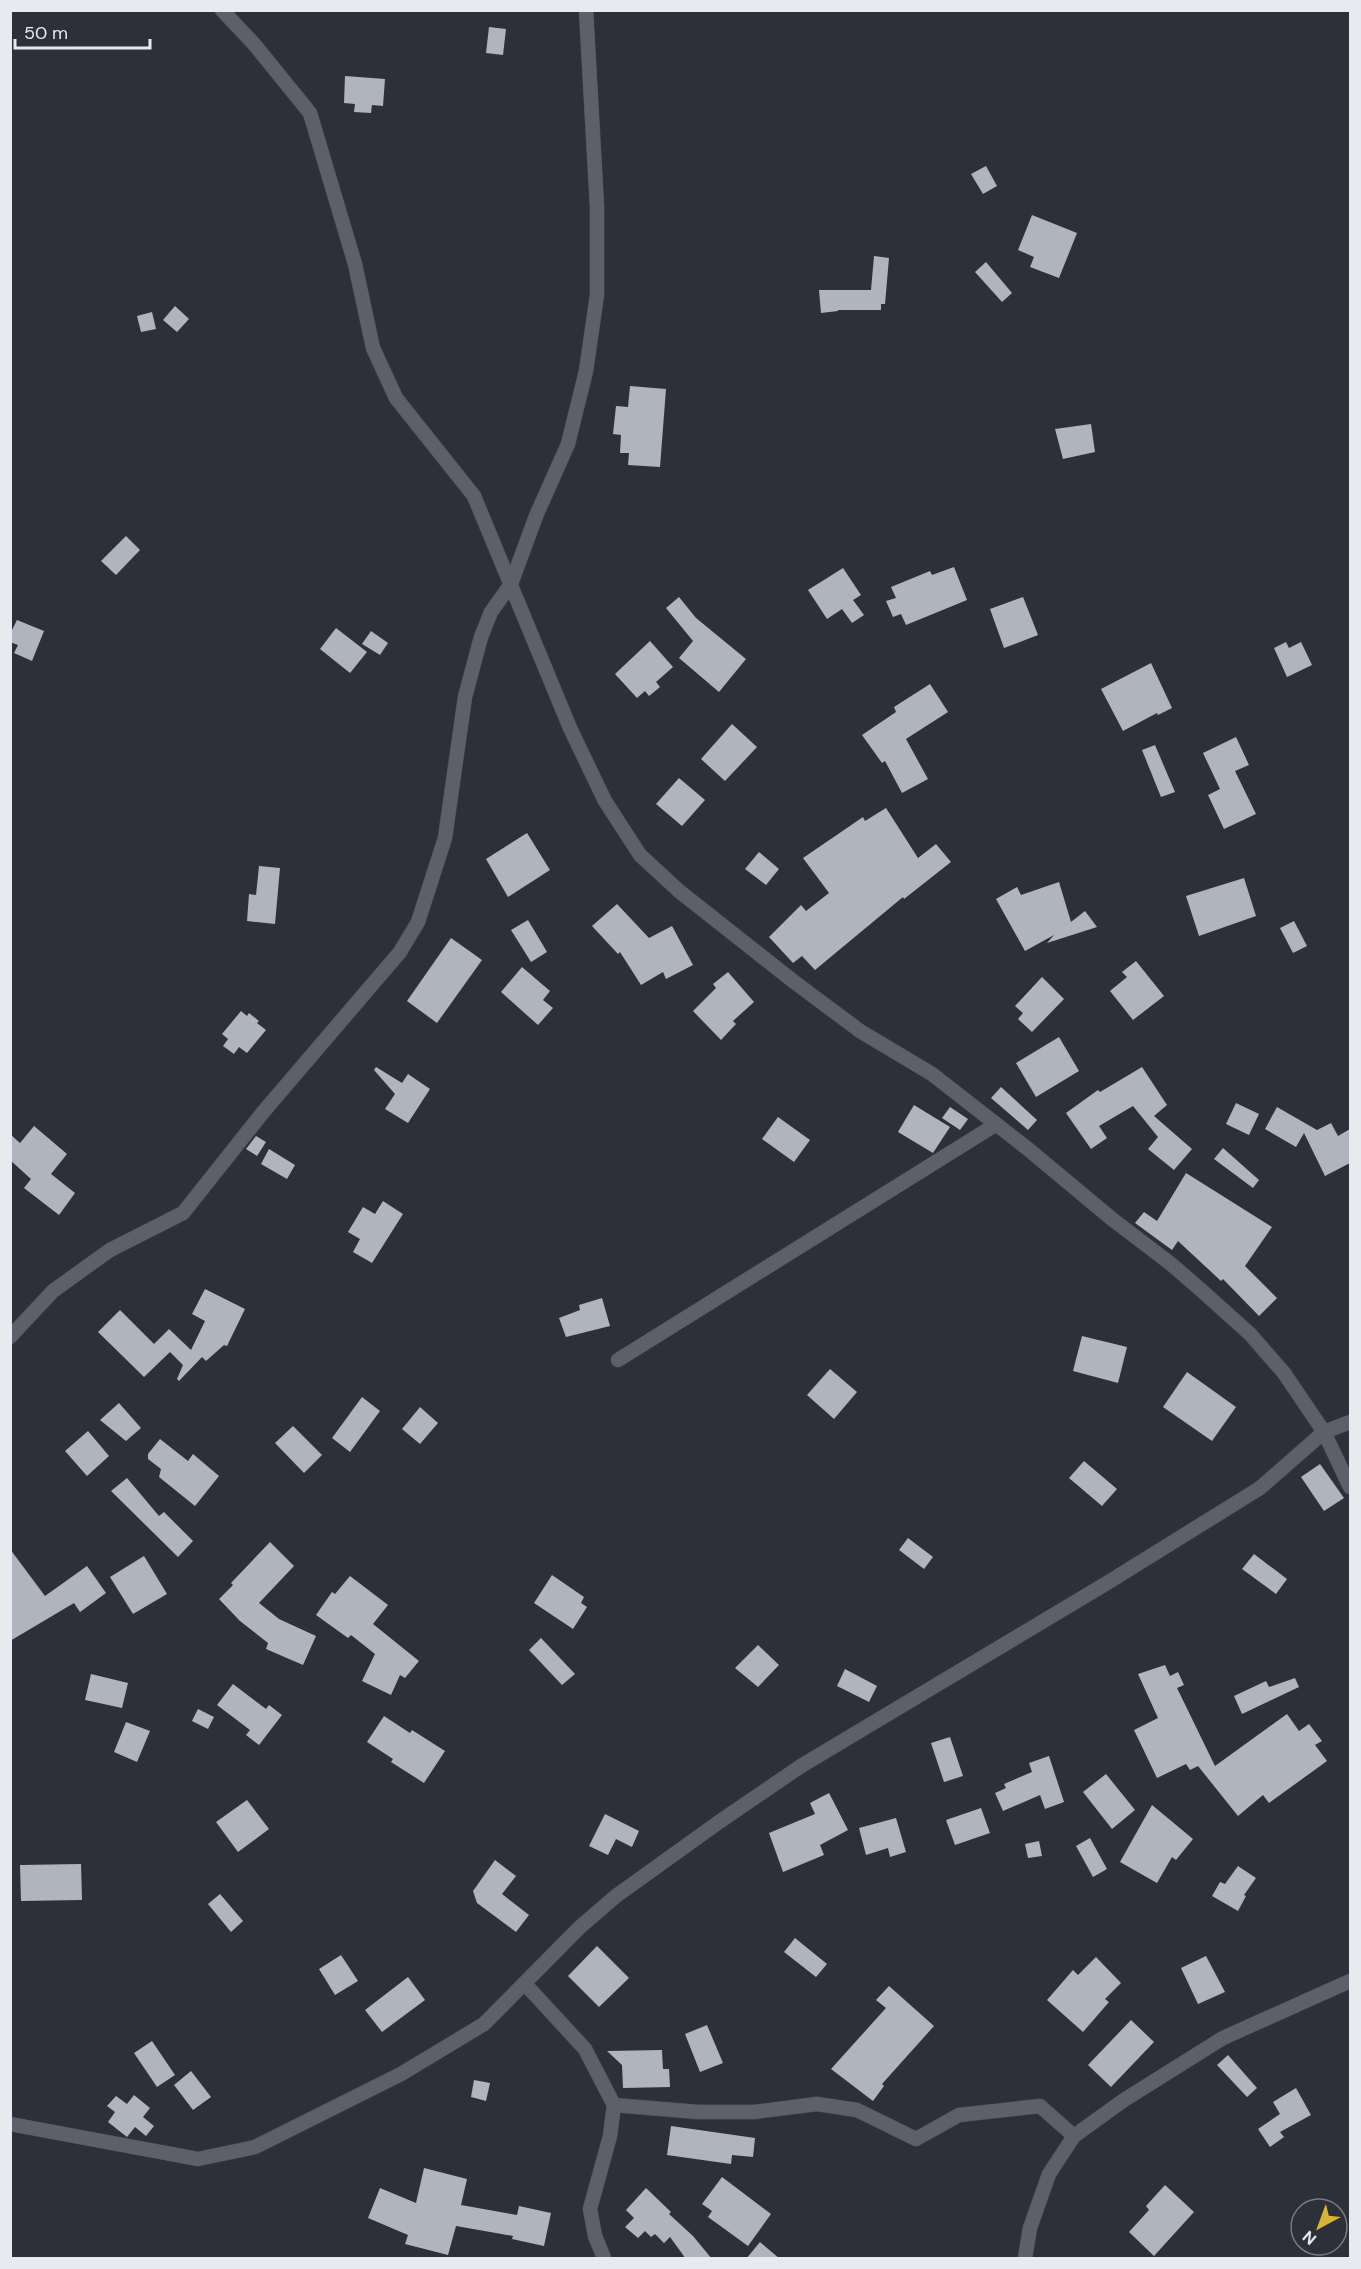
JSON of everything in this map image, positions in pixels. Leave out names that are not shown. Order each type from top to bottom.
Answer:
[{"type":"street","points":[[222,10],[254,44],[309,113],[355,264],[373,348],[396,398],[474,496],[575,739],[605,801],[640,855],[679,891],[793,981],[860,1031],[932,1074],[1028,1149],[1112,1219],[1171,1264],[1251,1334],[1284,1373],[1324,1432],[1350,1487]]},
{"type":"street","points":[[10,1337],[53,1291],[82,1270],[110,1250],[183,1213],[264,1111],[400,951],[418,922],[445,838],[465,697],[481,637],[491,612],[511,584],[536,516],[568,444],[586,371],[597,295],[597,207],[586,10]]},
{"type":"street","points":[[618,1360],[995,1125]]},
{"type":"street","points":[[10,2124],[198,2159],[255,2147],[401,2074],[484,2024],[580,1927],[616,1896],[719,1822],[801,1766],[1107,1583],[1260,1488],[1324,1432],[1350,1422]]},
{"type":"street","points":[[1025,2259],[1030,2228],[1049,2174],[1074,2136],[1124,2100],[1223,2038],[1350,1981]]},
{"type":"street","points":[[525,1984],[585,2049],[614,2105],[609,2136],[590,2209],[595,2236],[604,2259]]},
{"type":"street","points":[[614,2105],[698,2112],[754,2112],[817,2104],[857,2110],[916,2139],[959,2115],[1040,2106],[1074,2136]]},
{"type":"building","points":[[489,27],[506,29],[503,55],[486,53]]},
{"type":"building","points":[[345,76],[385,79],[383,106],[372,105],[371,113],[354,112],[355,104],[344,103]]},
{"type":"building","points":[[986,166],[997,186],[983,194],[971,174]]},
{"type":"building","points":[[1032,215],[1077,233],[1059,278],[1030,267],[1034,257],[1018,250]]},
{"type":"building","points":[[874,256],[889,258],[885,304],[881,304],[881,310],[838,310],[821,313],[819,290],[871,290]]},
{"type":"building","points":[[986,262],[1012,293],[1002,302],[975,272]]},
{"type":"building","points":[[175,306],[189,319],[177,332],[163,320]]},
{"type":"building","points":[[152,312],[156,329],[141,332],[137,316]]},
{"type":"building","points":[[630,386],[666,389],[660,467],[628,465],[629,453],[620,453],[621,435],[613,434],[616,406],[628,407]]},
{"type":"building","points":[[1091,424],[1095,452],[1063,459],[1055,429]]},
{"type":"building","points":[[126,536],[140,550],[116,575],[101,561]]},
{"type":"building","points":[[954,567],[967,600],[906,625],[901,614],[893,617],[886,601],[896,598],[891,587],[930,571],[932,575]]},
{"type":"building","points":[[843,568],[861,595],[853,600],[864,615],[852,623],[842,609],[827,619],[808,590]]},
{"type":"building","points":[[679,597],[696,618],[746,659],[719,692],[679,658],[693,641],[666,608]]},
{"type":"building","points":[[1023,597],[1038,635],[1004,648],[990,609]]},
{"type":"building","points":[[17,620],[44,631],[32,661],[14,653],[18,645],[10,642],[10,634]]},
{"type":"building","points":[[336,628],[367,652],[350,673],[320,649]]},
{"type":"building","points":[[371,631],[388,643],[380,655],[362,644]]},
{"type":"building","points":[[650,641],[673,667],[656,682],[660,687],[649,696],[645,691],[637,698],[615,674]]},
{"type":"building","points":[[1286,642],[1289,648],[1301,642],[1312,665],[1287,677],[1274,648]]},
{"type":"building","points":[[1151,663],[1172,708],[1158,715],[1157,713],[1123,731],[1101,689]]},
{"type":"building","points":[[930,684],[948,712],[906,739],[928,779],[902,793],[885,761],[882,763],[862,735],[896,712],[894,707]]},
{"type":"building","points":[[732,724],[757,747],[725,781],[701,759]]},
{"type":"building","points":[[1236,737],[1249,765],[1235,771],[1256,814],[1224,829],[1208,795],[1220,789],[1203,753]]},
{"type":"building","points":[[1155,745],[1175,792],[1161,797],[1142,750]]},
{"type":"building","points":[[679,778],[705,800],[682,826],[656,804]]},
{"type":"building","points":[[886,808],[918,858],[936,844],[951,862],[904,899],[903,897],[815,970],[802,956],[793,963],[769,937],[801,905],[806,911],[829,893],[803,858],[863,817],[865,821]]},
{"type":"building","points":[[527,833],[550,870],[508,897],[486,859]]},
{"type":"building","points":[[759,852],[779,869],[766,885],[745,869]]},
{"type":"building","points":[[259,866],[280,868],[275,924],[247,921],[249,894],[256,895]]},
{"type":"building","points":[[1244,878],[1256,916],[1199,936],[1186,896]]},
{"type":"building","points":[[1059,882],[1071,922],[1085,911],[1097,927],[1047,943],[1054,935],[1025,951],[996,899],[1017,887],[1021,895]]},
{"type":"building","points":[[617,904],[649,938],[672,926],[693,965],[666,979],[663,972],[641,985],[620,952],[618,954],[592,926]]},
{"type":"building","points":[[528,920],[547,952],[531,962],[511,930]]},
{"type":"building","points":[[1294,921],[1307,946],[1293,953],[1280,928]]},
{"type":"building","points":[[451,938],[482,960],[437,1023],[407,1001]]},
{"type":"building","points":[[1136,961],[1164,996],[1133,1020],[1110,991],[1127,977],[1122,972]]},
{"type":"building","points":[[522,967],[550,991],[543,1000],[553,1008],[538,1025],[501,992]]},
{"type":"building","points":[[728,972],[754,1002],[733,1021],[736,1024],[721,1040],[693,1011],[716,988],[713,984]]},
{"type":"building","points":[[1042,977],[1064,999],[1032,1032],[1018,1019],[1023,1013],[1015,1006]]},
{"type":"building","points":[[241,1011],[247,1016],[249,1013],[266,1030],[247,1053],[239,1047],[234,1054],[223,1046],[228,1039],[222,1034]]},
{"type":"building","points":[[1059,1037],[1079,1071],[1036,1097],[1016,1063]]},
{"type":"building","points":[[376,1067],[402,1083],[408,1074],[430,1089],[408,1123],[385,1109],[395,1094],[374,1070]]},
{"type":"building","points":[[1142,1067],[1167,1105],[1154,1116],[1192,1149],[1174,1170],[1148,1149],[1158,1137],[1133,1106],[1099,1126],[1107,1138],[1091,1149],[1066,1113],[1098,1090],[1100,1092]]},
{"type":"building","points":[[1001,1087],[1037,1120],[1028,1130],[991,1098]]},
{"type":"building","points":[[1236,1103],[1259,1114],[1249,1135],[1226,1124]]},
{"type":"building","points":[[914,1105],[950,1127],[933,1153],[898,1132]]},
{"type":"building","points":[[950,1107],[968,1119],[960,1130],[942,1118]]},
{"type":"building","points":[[1277,1107],[1317,1130],[1331,1123],[1338,1136],[1350,1129],[1350,1163],[1325,1176],[1304,1133],[1296,1147],[1265,1129]]},
{"type":"building","points":[[778,1117],[810,1140],[794,1162],[762,1139]]},
{"type":"building","points":[[34,1126],[67,1154],[51,1174],[75,1193],[59,1215],[24,1188],[31,1179],[10,1160],[10,1134],[20,1143]]},
{"type":"building","points":[[256,1136],[266,1142],[257,1156],[246,1149]]},
{"type":"building","points":[[1223,1148],[1259,1180],[1253,1188],[1214,1159]]},
{"type":"building","points":[[269,1149],[295,1165],[287,1179],[261,1164]]},
{"type":"building","points":[[1186,1173],[1272,1227],[1245,1266],[1277,1298],[1259,1316],[1223,1279],[1221,1281],[1178,1241],[1172,1250],[1135,1223],[1144,1212],[1157,1221]]},
{"type":"building","points":[[383,1201],[403,1214],[372,1263],[353,1252],[360,1239],[348,1232],[363,1207],[375,1214]]},
{"type":"building","points":[[205,1289],[245,1309],[227,1346],[224,1345],[206,1361],[202,1357],[179,1381],[177,1379],[183,1365],[170,1352],[144,1377],[98,1332],[120,1310],[154,1344],[169,1329],[191,1350],[205,1321],[192,1314]]},
{"type":"building","points":[[602,1298],[610,1326],[566,1337],[559,1318],[580,1310],[579,1305]]},
{"type":"building","points":[[1082,1336],[1127,1347],[1118,1383],[1073,1371]]},
{"type":"building","points":[[830,1369],[857,1392],[834,1419],[807,1395]]},
{"type":"building","points":[[1187,1372],[1236,1407],[1212,1441],[1163,1407]]},
{"type":"building","points":[[362,1397],[380,1411],[350,1452],[332,1438]]},
{"type":"building","points":[[119,1403],[141,1428],[126,1441],[100,1420]]},
{"type":"building","points":[[420,1407],[438,1423],[420,1444],[402,1429]]},
{"type":"building","points":[[293,1426],[322,1455],[304,1473],[275,1443]]},
{"type":"building","points":[[88,1431],[109,1456],[87,1476],[65,1451]]},
{"type":"building","points":[[160,1439],[188,1461],[193,1454],[219,1476],[195,1506],[159,1477],[161,1469],[148,1459],[148,1454]]},
{"type":"building","points":[[1084,1461],[1117,1489],[1102,1506],[1069,1478]]},
{"type":"building","points":[[1320,1464],[1344,1498],[1324,1511],[1301,1477]]},
{"type":"building","points":[[127,1478],[159,1516],[164,1512],[193,1541],[178,1557],[111,1491]]},
{"type":"building","points":[[908,1538],[933,1557],[924,1569],[899,1550]]},
{"type":"building","points":[[270,1542],[294,1566],[259,1603],[279,1619],[316,1636],[303,1665],[266,1649],[268,1643],[240,1621],[219,1599]]},
{"type":"building","points":[[10,1549],[45,1596],[87,1566],[106,1593],[80,1612],[74,1603],[10,1641]]},
{"type":"building","points":[[1254,1554],[1287,1579],[1276,1594],[1242,1569]]},
{"type":"building","points":[[144,1556],[167,1594],[133,1614],[110,1577]]},
{"type":"building","points":[[552,1575],[584,1597],[581,1603],[587,1607],[573,1629],[534,1603]]},
{"type":"building","points":[[350,1576],[388,1605],[373,1624],[419,1661],[405,1678],[400,1675],[391,1695],[362,1681],[375,1654],[351,1635],[348,1638],[316,1615],[332,1592],[335,1594]]},
{"type":"building","points":[[541,1638],[575,1674],[562,1685],[529,1650]]},
{"type":"building","points":[[758,1645],[779,1665],[758,1687],[735,1668]]},
{"type":"building","points":[[1165,1665],[1170,1676],[1178,1672],[1184,1685],[1177,1688],[1215,1766],[1287,1714],[1299,1731],[1309,1724],[1322,1741],[1315,1745],[1327,1761],[1269,1803],[1263,1795],[1238,1816],[1198,1766],[1190,1770],[1186,1764],[1157,1778],[1134,1730],[1158,1718],[1138,1674]]},
{"type":"building","points":[[845,1669],[877,1686],[869,1702],[837,1686]]},
{"type":"building","points":[[91,1674],[128,1683],[122,1708],[85,1700]]},
{"type":"building","points":[[1295,1678],[1299,1687],[1242,1714],[1234,1696],[1266,1681],[1269,1687]]},
{"type":"building","points":[[233,1684],[266,1709],[269,1705],[282,1715],[259,1745],[246,1735],[250,1730],[217,1705]]},
{"type":"building","points":[[198,1709],[214,1717],[208,1729],[192,1721]]},
{"type":"building","points":[[384,1716],[410,1733],[412,1730],[445,1751],[424,1783],[391,1762],[393,1759],[367,1742]]},
{"type":"building","points":[[126,1722],[150,1731],[137,1762],[114,1752]]},
{"type":"building","points":[[950,1737],[963,1776],[944,1782],[931,1743]]},
{"type":"building","points":[[1049,1756],[1064,1802],[1045,1809],[1040,1795],[1003,1811],[995,1793],[1006,1788],[1004,1784],[1032,1772],[1029,1763]]},
{"type":"building","points":[[1106,1774],[1135,1810],[1112,1829],[1083,1792]]},
{"type":"building","points":[[829,1793],[848,1830],[820,1845],[824,1855],[783,1872],[769,1833],[815,1814],[810,1803]]},
{"type":"building","points":[[247,1800],[269,1829],[238,1852],[216,1822]]},
{"type":"building","points":[[1152,1805],[1193,1839],[1176,1860],[1172,1857],[1157,1883],[1120,1862]]},
{"type":"building","points":[[981,1808],[990,1833],[955,1845],[946,1820]]},
{"type":"building","points":[[605,1814],[639,1831],[632,1847],[616,1839],[608,1855],[589,1846]]},
{"type":"building","points":[[896,1818],[906,1852],[890,1857],[888,1848],[866,1855],[859,1828]]},
{"type":"building","points":[[1090,1838],[1107,1869],[1093,1877],[1076,1846]]},
{"type":"building","points":[[1039,1841],[1042,1856],[1028,1858],[1025,1844]]},
{"type":"building","points":[[495,1860],[516,1876],[502,1894],[529,1915],[516,1932],[477,1903],[473,1891]]},
{"type":"building","points":[[81,1864],[82,1900],[21,1901],[20,1865]]},
{"type":"building","points":[[1238,1866],[1256,1878],[1244,1895],[1246,1896],[1238,1911],[1212,1896],[1220,1882],[1225,1884]]},
{"type":"building","points":[[220,1894],[243,1921],[231,1932],[208,1904]]},
{"type":"building","points":[[795,1938],[827,1964],[816,1977],[784,1952]]},
{"type":"building","points":[[597,1946],[629,1978],[599,2007],[568,1976]]},
{"type":"building","points":[[341,1955],[358,1981],[335,1995],[319,1969]]},
{"type":"building","points":[[1206,1956],[1225,1992],[1198,2004],[1181,1968]]},
{"type":"building","points":[[1096,1957],[1121,1983],[1105,1999],[1109,2002],[1083,2032],[1047,2000],[1073,1970],[1078,1975]]},
{"type":"building","points":[[408,1977],[425,2000],[382,2032],[365,2010]]},
{"type":"building","points":[[889,1986],[934,2026],[882,2084],[884,2086],[873,2101],[831,2069],[886,2008],[876,2000]]},
{"type":"building","points":[[1131,2020],[1154,2042],[1111,2087],[1088,2065]]},
{"type":"building","points":[[707,2025],[723,2063],[700,2072],[685,2034]]},
{"type":"building","points":[[152,2041],[175,2075],[157,2087],[134,2053]]},
{"type":"building","points":[[662,2050],[663,2069],[669,2069],[670,2087],[623,2088],[622,2065],[607,2051]]},
{"type":"building","points":[[1228,2055],[1257,2088],[1247,2097],[1217,2065]]},
{"type":"building","points":[[191,2071],[211,2097],[193,2110],[174,2085]]},
{"type":"building","points":[[474,2080],[490,2083],[486,2101],[471,2097]]},
{"type":"building","points":[[1296,2088],[1311,2115],[1280,2132],[1284,2137],[1270,2147],[1258,2129],[1280,2114],[1273,2102]]},
{"type":"building","points":[[134,2095],[150,2108],[143,2117],[154,2126],[146,2136],[135,2127],[127,2137],[108,2122],[115,2112],[107,2106],[116,2096],[127,2104]]},
{"type":"building","points":[[671,2126],[755,2138],[753,2157],[732,2155],[731,2164],[667,2155]]},
{"type":"building","points":[[424,2168],[467,2179],[461,2205],[517,2215],[519,2206],[551,2213],[544,2246],[512,2239],[513,2236],[456,2226],[448,2255],[405,2244],[408,2235],[368,2218],[380,2188],[416,2203]]},
{"type":"building","points":[[722,2177],[771,2214],[748,2246],[708,2217],[712,2211],[702,2204]]},
{"type":"building","points":[[1165,2185],[1194,2212],[1154,2256],[1129,2232],[1149,2210],[1146,2206]]},
{"type":"building","points":[[646,2188],[671,2212],[669,2214],[693,2236],[712,2259],[686,2259],[670,2237],[664,2243],[655,2234],[651,2237],[645,2231],[638,2238],[625,2227],[634,2218],[626,2210]]},
{"type":"building","points":[[760,2242],[780,2259],[746,2259]]}]
